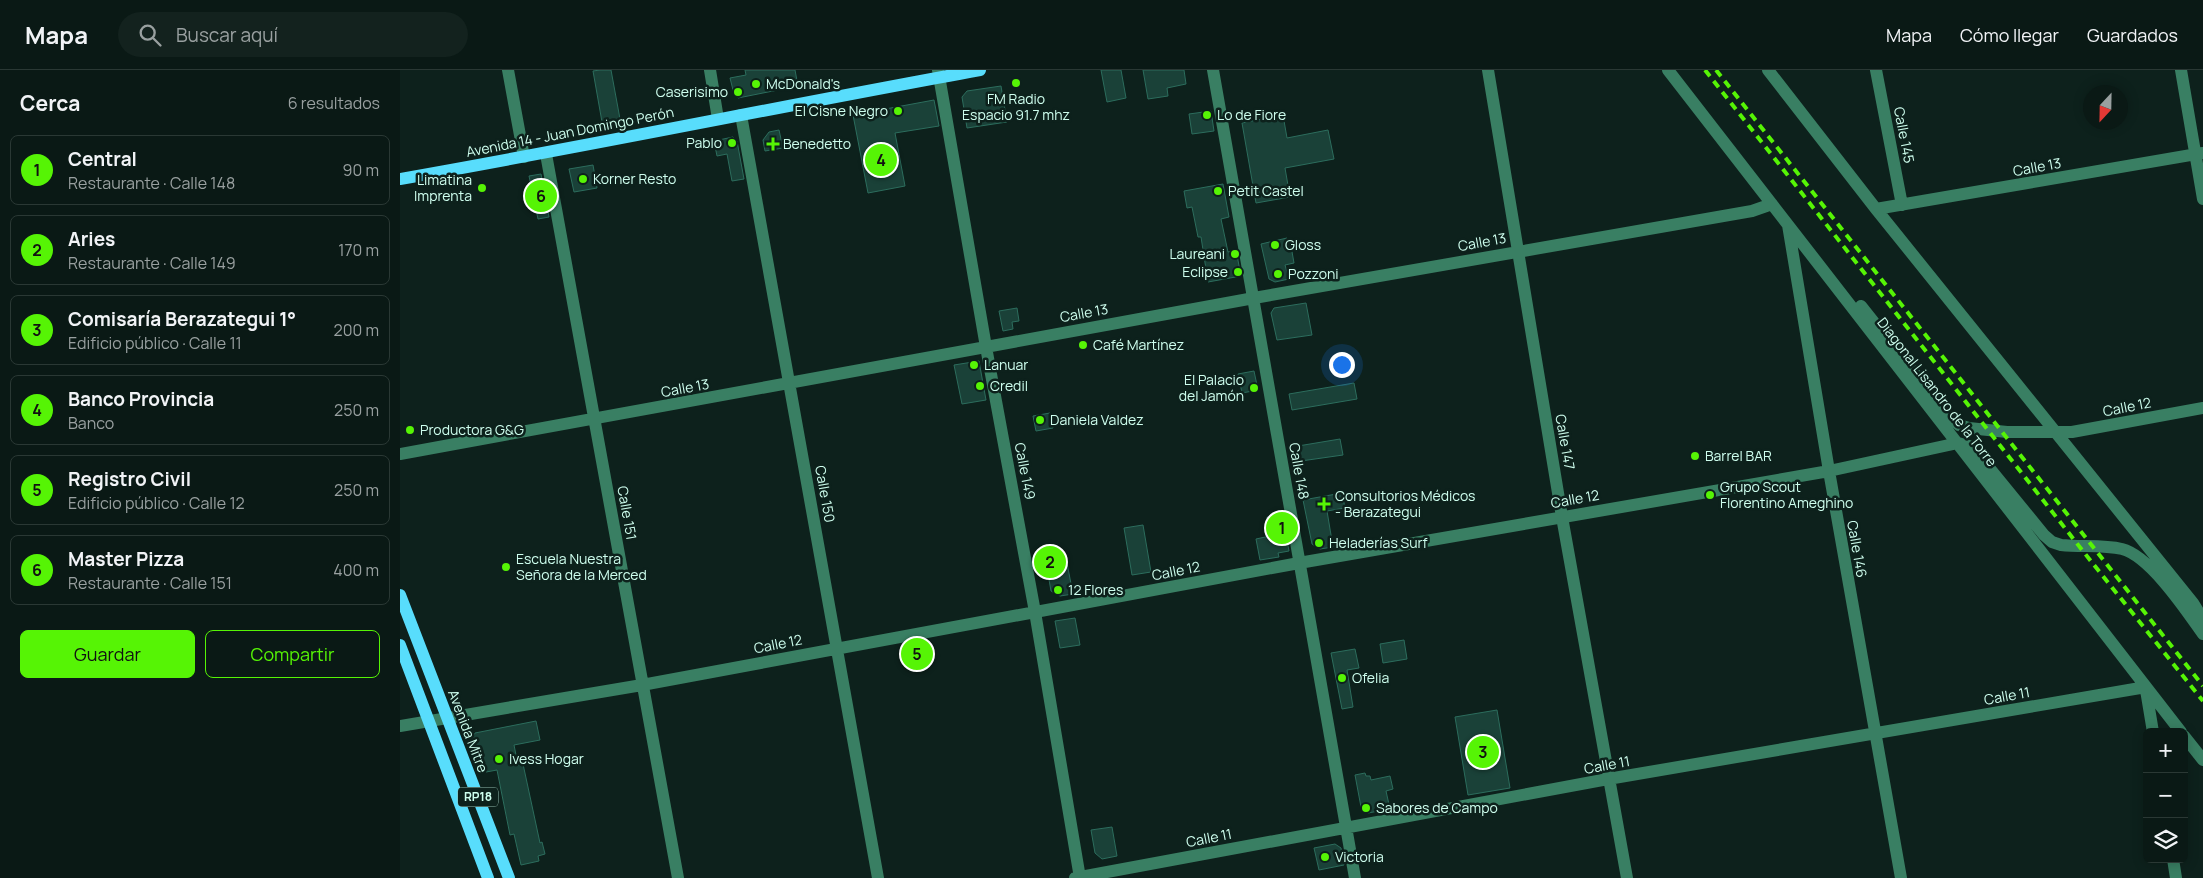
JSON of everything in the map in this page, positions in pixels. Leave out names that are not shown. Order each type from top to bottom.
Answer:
[{"type":"main road","name":"Avenida 14 - Juan Domingo Perón","points":[[400,178],[546,154],[939,74],[980,70]]},
{"type":"main road","name":"Avenida Mitre","points":[[400,595],[509,878]]},
{"type":"main road","name":"RP18","points":[[400,645],[488,878]]},
{"type":"street","points":[[508,70],[524,157]]},
{"type":"street","points":[[710,70],[718,118]]},
{"type":"street","name":"Calle 148","points":[[1213,70],[1355,878]]},
{"type":"street","name":"Calle 147","points":[[1488,70],[1562,517],[1627,878]]},
{"type":"street","name":"Diagonal Lisandro de la Torre","points":[[1668,70],[2178,728]]},
{"type":"street","points":[[1768,70],[1876,209],[2193,603],[2203,619]]},
{"type":"street","name":"Calle 145","points":[[1876,70],[1902,205]]},
{"type":"street","points":[[2181,70],[2199,154],[2203,199]]},
{"type":"street","name":"Calle 149","points":[[939,74],[986,346],[1036,612],[1079,878]]},
{"type":"street","name":"Calle 150","points":[[741,115],[878,878]]},
{"type":"street","name":"Calle 151","points":[[546,154],[678,878]]},
{"type":"street","name":"Calle 13","points":[[1876,209],[2199,154]]},
{"type":"street","name":"Calle 13","points":[[400,454],[790,384],[986,346],[1752,211],[1772,204]]},
{"type":"street","name":"Calle 12","points":[[1788,224],[1880,328],[1954,422],[1982,429],[2072,432],[2203,408]]},
{"type":"street","name":"Calle 146","points":[[1788,224],[1828,471],[1901,878]]},
{"type":"street","points":[[1958,443],[1969,446],[1978,455],[2044,535],[2052,542],[2061,545],[2121,549],[2141,558],[2203,634]]},
{"type":"street","name":"Calle 12","points":[[400,726],[642,685],[1300,563],[1828,471],[1958,443]]},
{"type":"street","points":[[2146,687],[2152,728]]},
{"type":"street","name":"Calle 11","points":[[1079,878],[1608,779],[2146,687]]},
{"type":"street","points":[[2188,741],[2203,760]]},
{"type":"street","points":[[2174,863],[2176,878]]},
{"type":"building","points":[[611,70],[620,119],[602,122],[593,71]]},
{"type":"building","points":[[745,70],[795,70],[798,86],[738,98],[734,94],[730,78],[746,75]]},
{"type":"building","points":[[1101,70],[1121,70],[1126,98],[1107,102]]},
{"type":"building","points":[[1143,70],[1184,70],[1186,84],[1167,88],[1168,96],[1148,99]]},
{"type":"building","points":[[1001,86],[1007,122],[967,128],[962,97],[967,91]]},
{"type":"building","points":[[934,100],[939,126],[895,133],[905,186],[868,193],[853,115]]},
{"type":"building","points":[[1211,111],[1214,131],[1192,134],[1189,114]]},
{"type":"building","points":[[1283,115],[1287,138],[1328,130],[1334,159],[1285,168],[1290,197],[1256,203],[1242,123]]},
{"type":"building","name":"Benedetto","points":[[779,130],[783,148],[765,151],[763,140],[769,132]]},
{"type":"building","points":[[733,137],[737,141],[744,179],[732,181],[727,154],[717,156],[714,141]]},
{"type":"building","points":[[593,165],[597,188],[574,192],[569,169]]},
{"type":"building","points":[[541,174],[549,217],[538,219],[529,176]]},
{"type":"building","points":[[1223,184],[1229,217],[1221,219],[1228,252],[1236,250],[1241,276],[1208,282],[1201,237],[1198,237],[1192,207],[1187,208],[1184,191]]},
{"type":"building","points":[[1287,238],[1289,247],[1291,246],[1294,263],[1285,265],[1289,279],[1275,282],[1269,279],[1261,244]]},
{"type":"building","points":[[1306,303],[1312,335],[1277,340],[1271,313],[1274,308]]},
{"type":"building","points":[[1017,308],[1019,321],[1012,322],[1013,329],[1003,331],[999,311]]},
{"type":"building","points":[[979,361],[986,400],[962,404],[954,365]]},
{"type":"building","points":[[1254,371],[1258,390],[1242,393],[1238,374]]},
{"type":"building","points":[[1354,383],[1357,399],[1292,410],[1289,394]]},
{"type":"building","name":"Daniela Valdez","points":[[1050,413],[1053,428],[1036,431],[1033,416]]},
{"type":"building","points":[[1340,439],[1343,455],[1301,461],[1298,446]]},
{"type":"building","points":[[1342,493],[1345,508],[1327,511],[1333,547],[1320,549],[1312,544],[1303,500]]},
{"type":"building","points":[[1282,514],[1289,551],[1278,553],[1279,557],[1260,560],[1256,539],[1270,536],[1267,517]]},
{"type":"building","points":[[1143,525],[1151,572],[1132,575],[1124,528]]},
{"type":"building","points":[[1065,553],[1073,594],[1060,596],[1051,591],[1045,557]]},
{"type":"building","points":[[1075,618],[1080,645],[1060,648],[1055,621]]},
{"type":"building","points":[[1404,640],[1407,659],[1383,663],[1380,644]]},
{"type":"building","points":[[1355,649],[1359,668],[1347,670],[1353,707],[1342,709],[1331,653]]},
{"type":"building","points":[[1497,710],[1510,788],[1468,795],[1455,717]]},
{"type":"building","points":[[536,721],[540,740],[514,745],[518,765],[523,764],[540,843],[542,842],[545,854],[538,856],[539,861],[521,865],[514,834],[510,835],[497,770],[486,772],[471,740],[475,733]]},
{"type":"building","points":[[1365,773],[1366,776],[1370,776],[1371,780],[1390,776],[1393,789],[1386,791],[1390,809],[1368,813],[1361,807],[1355,775]]},
{"type":"building","points":[[1112,827],[1117,856],[1102,859],[1095,853],[1091,830]]},
{"type":"building","name":"Victoria","points":[[1335,844],[1341,848],[1344,865],[1319,870],[1314,848]]},
{"type":"railway","points":[[1705,70],[2203,701]]},
{"type":"railway","points":[[1716,70],[2203,686]]},
{"type":"place","name":"FM Radio Espacio 91.7 mhz","points":[[1016,83]]},
{"type":"place","name":"McDonald's","points":[[756,84]]},
{"type":"place","name":"Caserisimo","points":[[738,92]]},
{"type":"place","name":"El Cisne Negro","points":[[898,111]]},
{"type":"place","name":"Lo de Fiore","points":[[1207,115]]},
{"type":"place","name":"Pablo","points":[[732,143]]},
{"type":"place","name":"Benedetto","points":[[773,144]]},
{"type":"place","name":"Banco Provincia","points":[[881,160]]},
{"type":"place","name":"Korner Resto","points":[[583,179]]},
{"type":"place","name":"Limatina Imprenta","points":[[482,188]]},
{"type":"place","name":"Petit Castel","points":[[1218,191]]},
{"type":"place","name":"Master Pizza","points":[[541,196]]},
{"type":"place","name":"Gloss","points":[[1275,245]]},
{"type":"place","name":"Laureani","points":[[1235,254]]},
{"type":"place","name":"Eclipse","points":[[1238,272]]},
{"type":"place","name":"Pozzoni","points":[[1278,274]]},
{"type":"place","name":"Café Martínez","points":[[1083,345]]},
{"type":"place","name":"Lanuar","points":[[974,365]]},
{"type":"place","name":"Credil","points":[[980,386]]},
{"type":"place","name":"El Palacio del Jamón","points":[[1254,388]]},
{"type":"place","name":"Daniela Valdez","points":[[1040,420]]},
{"type":"place","name":"Productora G&G","points":[[410,430]]},
{"type":"place","name":"Barrel BAR","points":[[1695,456]]},
{"type":"place","name":"Grupo Scout Florentino Ameghino","points":[[1710,495]]},
{"type":"place","name":"Consultorios Médicos - Berazategui","points":[[1324,504]]},
{"type":"place","name":"Central","points":[[1282,528]]},
{"type":"place","name":"Heladerías Surf","points":[[1319,543]]},
{"type":"place","name":"Aries","points":[[1050,562]]},
{"type":"place","name":"Escuela Nuestra Señora de la Merced","points":[[506,567]]},
{"type":"place","name":"12 Flores","points":[[1058,590]]},
{"type":"place","name":"Registro Civil","points":[[917,654]]},
{"type":"place","name":"Ofelia","points":[[1342,678]]},
{"type":"place","name":"Comisaría Berazategui 1°","points":[[1483,752]]},
{"type":"place","name":"Ivess Hogar","points":[[499,759]]},
{"type":"place","name":"Sabores de Campo","points":[[1366,808]]},
{"type":"place","name":"Victoria","points":[[1325,857]]}]
